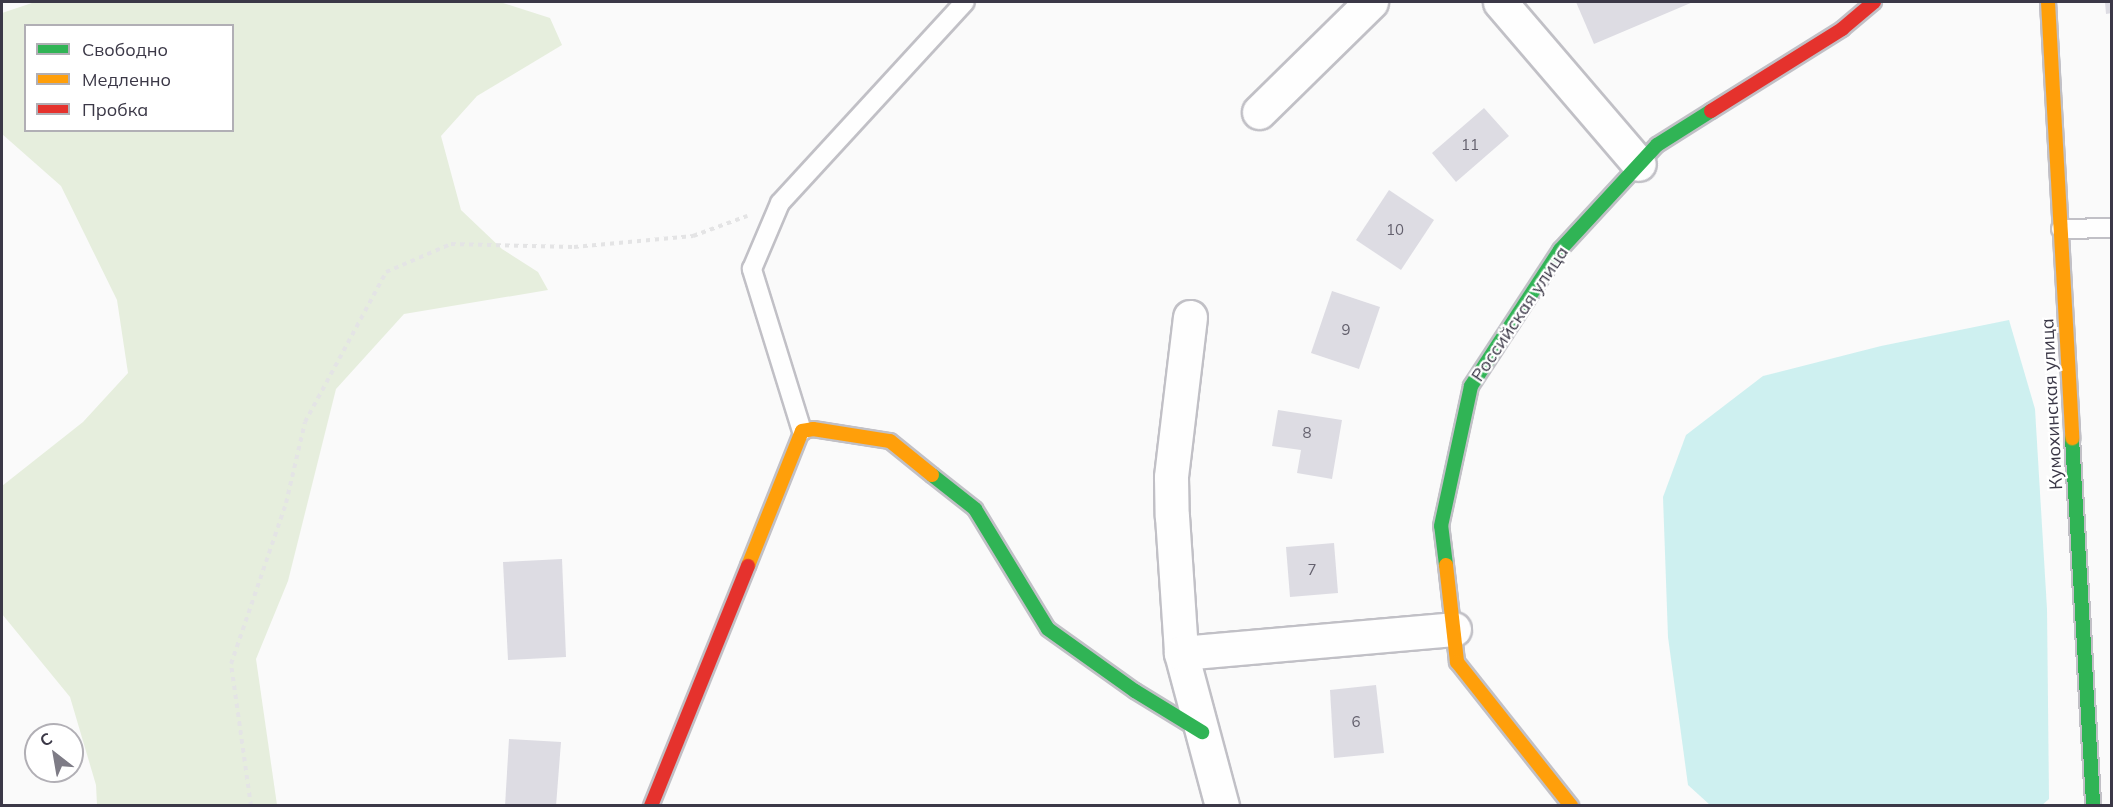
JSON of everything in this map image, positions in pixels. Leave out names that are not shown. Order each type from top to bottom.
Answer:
[{"type":"street","points":[[1259,112],[1371,2]]},
{"type":"street","points":[[1500,2],[1639,164]]},
{"type":"street","name":"Российская улица","points":[[1571,806],[1457,662],[1441,526],[1471,386],[1560,250],[1657,145],[1842,29],[1874,2]]},
{"type":"street","name":"Кумохинская улица","points":[[2048,2],[2092,806]]},
{"type":"street","points":[[1190,317],[1172,477],[1181,653],[1222,806]]},
{"type":"street","points":[[651,806],[802,431],[813,429],[890,441],[975,509],[1048,629],[1202,732]]},
{"type":"street","points":[[1181,653],[1454,629]]},
{"type":"lane","points":[[802,431],[752,269],[780,203],[965,2]]},
{"type":"lane","points":[[2061,229],[2112,228]]},
{"type":"path","points":[[251,806],[231,664],[286,503],[305,422],[386,272],[451,244],[574,247],[693,236],[780,203]]},
{"type":"green space","points":[[35,2],[500,2],[550,18],[562,45],[477,96],[441,136],[461,210],[502,249],[538,272],[548,290],[404,314],[336,389],[288,581],[256,659],[277,805],[97,805],[96,785],[84,744],[84,723],[78,723],[70,697],[2,614],[2,486],[83,422],[128,373],[117,300],[61,186],[2,134],[2,13]]},
{"type":"water","points":[[2009,320],[2035,409],[2047,609],[2049,799],[2041,806],[1710,805],[1688,785],[1668,637],[1663,497],[1686,435],[1763,376],[1881,346]]},
{"type":"building","points":[[1576,2],[1693,2],[1594,44]]},
{"type":"building","points":[[2105,2],[2112,2],[2112,13],[2106,14]]},
{"type":"building","points":[[1484,108],[1509,136],[1456,182],[1432,153]]},
{"type":"building","points":[[1389,190],[1434,220],[1401,270],[1356,240]]},
{"type":"building","points":[[1332,291],[1380,307],[1359,369],[1311,353]]},
{"type":"building","points":[[1278,410],[1342,420],[1332,479],[1297,473],[1301,450],[1272,446]]},
{"type":"building","points":[[1334,543],[1338,593],[1290,597],[1286,547]]},
{"type":"building","points":[[562,559],[566,657],[508,660],[503,562]]},
{"type":"building","points":[[1376,685],[1384,753],[1334,758],[1330,690]]},
{"type":"building","points":[[509,739],[561,742],[556,806],[505,806]]},
{"type":"traffic: fast","points":[[1446,565],[1441,526],[1471,386],[1560,250],[1657,145],[1711,111]]},
{"type":"traffic: fast","points":[[2072,438],[2093,806]]},
{"type":"traffic: fast","points":[[932,475],[975,509],[1048,629],[1135,691],[1202,732]]},
{"type":"traffic: slow","points":[[2048,2],[2072,438]]},
{"type":"traffic: slow","points":[[748,566],[802,431],[813,429],[890,441],[932,475]]},
{"type":"traffic: slow","points":[[1446,565],[1457,662],[1571,806]]},
{"type":"traffic: jam","points":[[1711,111],[1842,29],[1874,2]]},
{"type":"traffic: jam","points":[[651,806],[748,566]]}]
